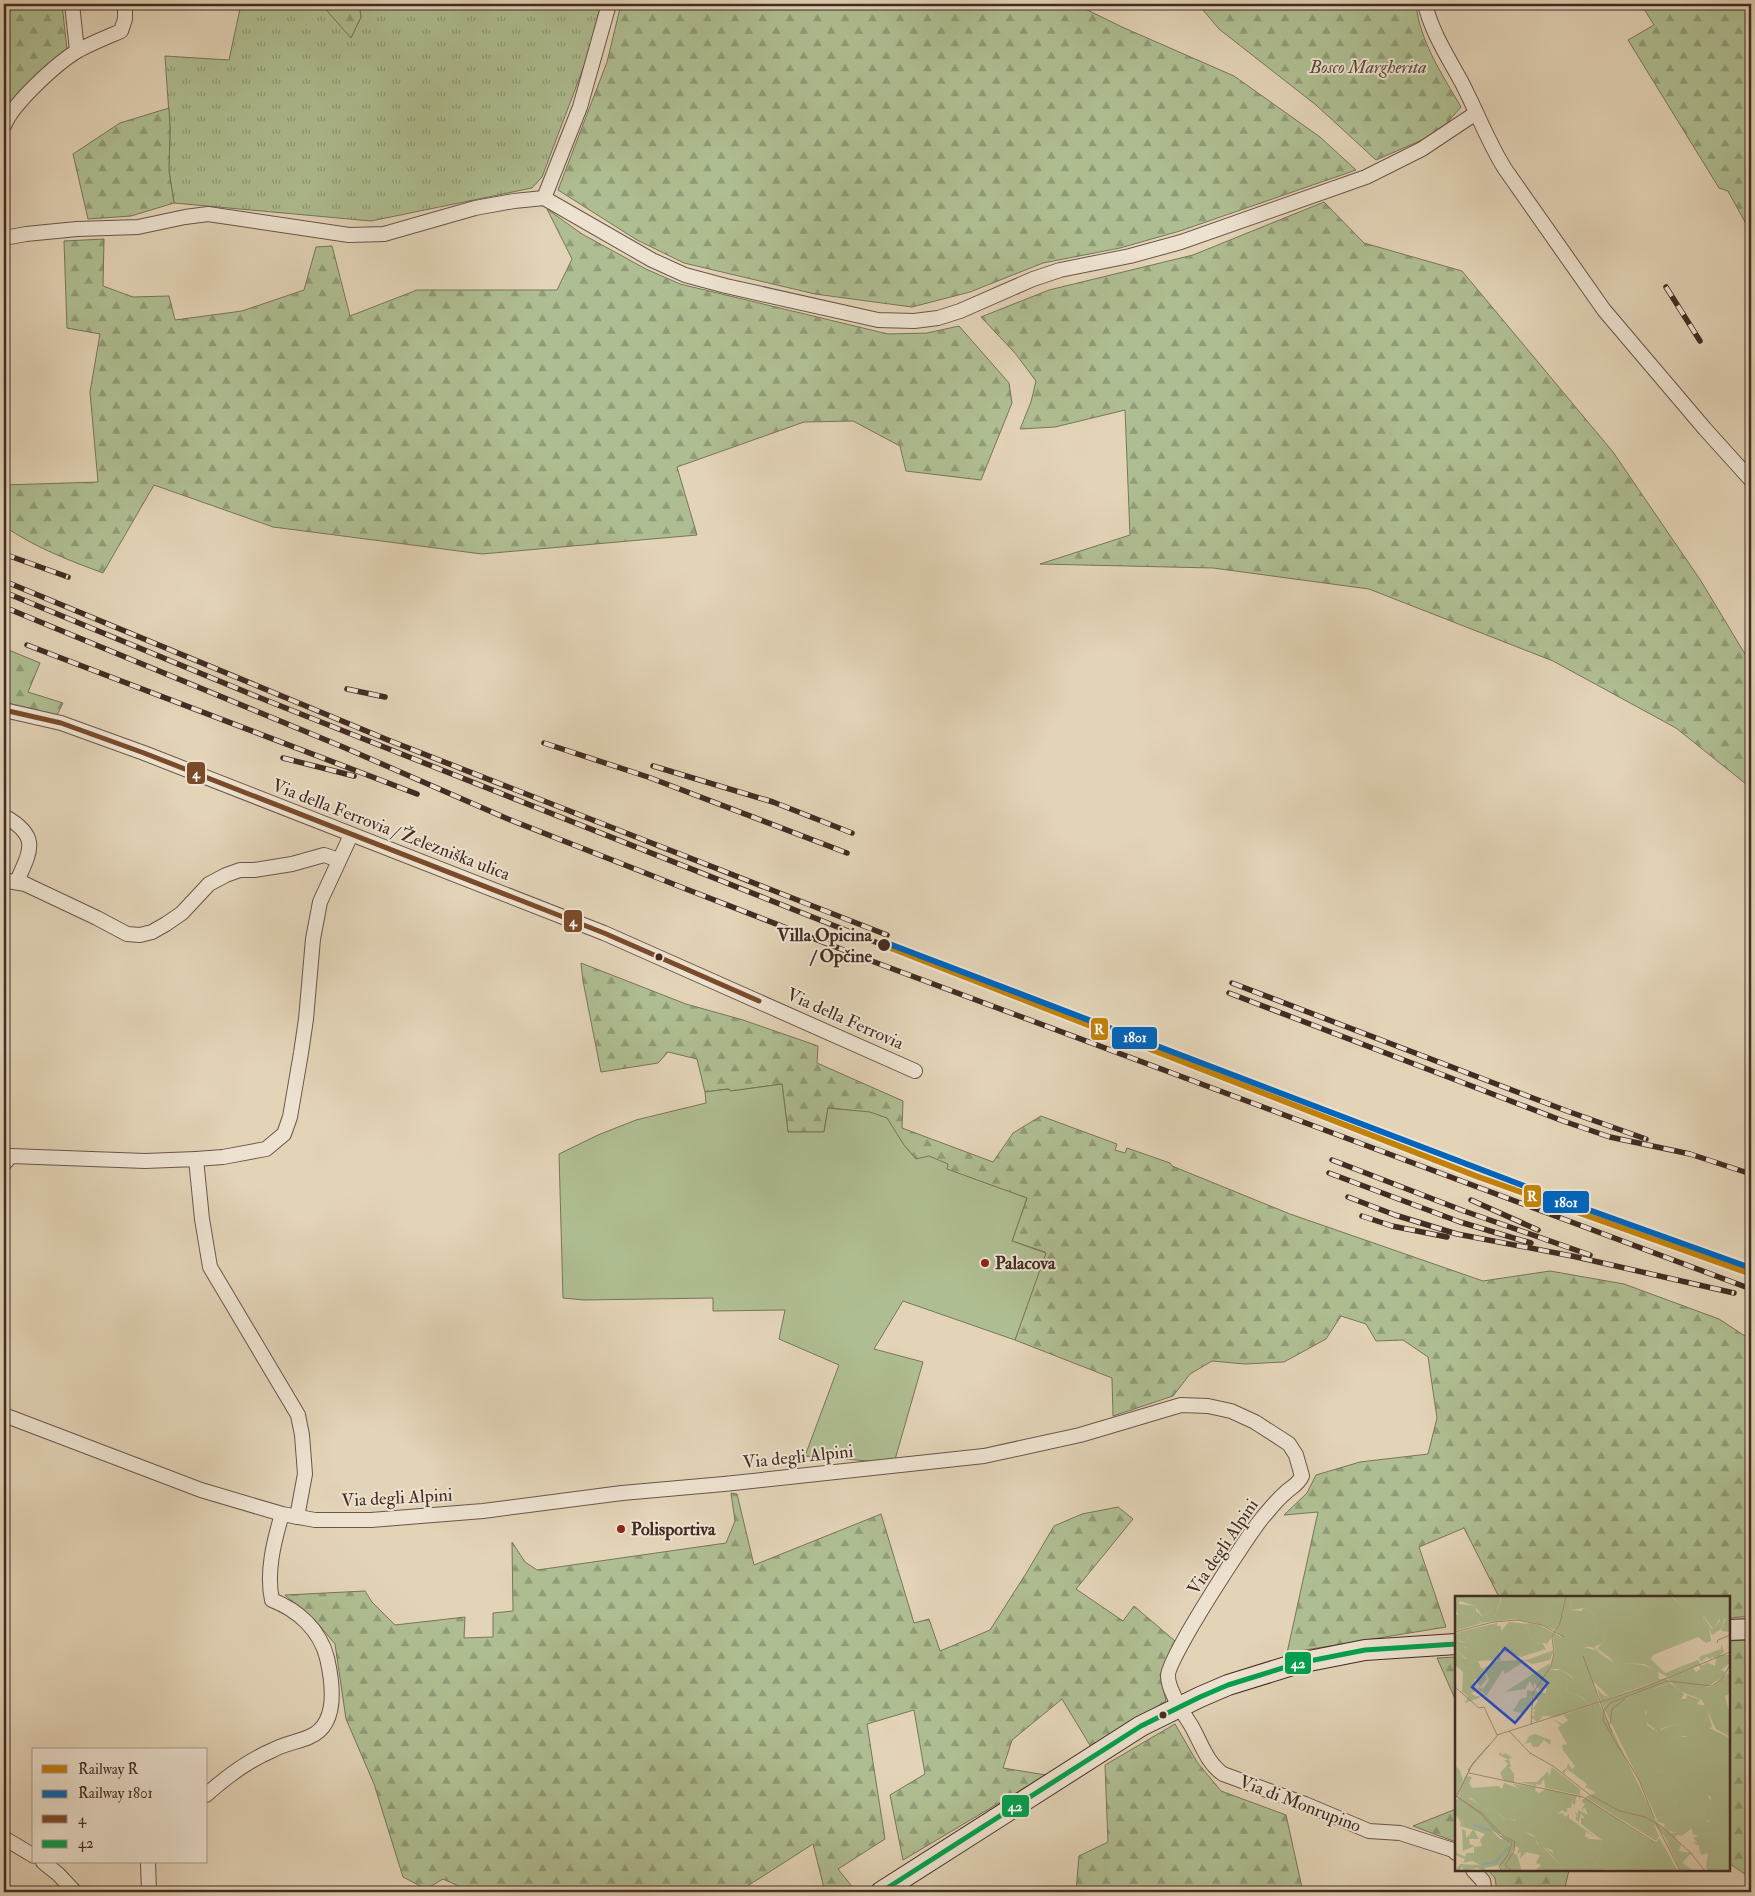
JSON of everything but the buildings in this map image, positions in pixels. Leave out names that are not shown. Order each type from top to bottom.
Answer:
[{"type":"main road","points":[[1730,1630],[1751,1629]]},
{"type":"main road","points":[[882,1892],[1100,1751],[1179,1706],[1228,1685],[1298,1663],[1365,1650],[1455,1644]]},
{"type":"street","points":[[72,4],[77,51]]},
{"type":"street","points":[[4,126],[7,117],[22,99],[77,51],[121,31],[125,19],[125,4]]},
{"type":"street","points":[[544,198],[580,107],[609,4]]},
{"type":"street","points":[[1425,4],[1429,20],[1440,45],[1462,83],[1505,169],[1604,310],[1751,480]]},
{"type":"street","points":[[4,238],[77,229],[138,228],[185,217],[208,214],[349,235],[384,234],[475,208],[544,198],[606,235],[684,275],[878,320],[914,322],[938,318],[960,311],[1034,279],[1060,270],[1130,256],[1181,242],[1366,177],[1422,149],[1476,113]]},
{"type":"street","name":"Via della Ferrovia / Železniška ulica","points":[[4,710],[61,724],[95,735],[604,933],[759,1001]]},
{"type":"street","points":[[4,816],[15,822],[30,841],[30,850],[10,882],[97,918],[126,934],[140,935],[152,932],[182,913],[209,884],[240,870],[254,870],[292,864],[324,855],[339,860]]},
{"type":"street","points":[[4,1164],[11,1156],[146,1161],[223,1157],[266,1149],[284,1134],[290,1117],[301,1053],[313,939],[320,902],[351,835]]},
{"type":"street","name":"Via della Ferrovia","points":[[759,1001],[915,1071]]},
{"type":"street","points":[[196,1159],[202,1220],[210,1267],[298,1415],[302,1435],[305,1474],[297,1517]]},
{"type":"street","name":"Via degli Alpini","points":[[4,1415],[201,1490],[282,1514],[315,1520],[371,1520],[483,1511],[622,1493],[984,1456],[1080,1435],[1181,1405],[1208,1406],[1231,1411],[1255,1422],[1289,1444],[1296,1456],[1302,1476],[1298,1483],[1280,1497],[1240,1548],[1182,1642],[1168,1670],[1168,1677],[1179,1706]]},
{"type":"street","points":[[208,1793],[235,1773],[272,1750],[311,1737],[328,1718],[331,1706],[330,1673],[321,1641],[302,1618],[285,1605],[272,1600],[269,1588],[275,1537],[282,1514]]},
{"type":"street","name":"Via di Monrupino","points":[[1179,1706],[1214,1768],[1222,1774],[1305,1804],[1369,1830],[1400,1833],[1455,1852]]},
{"type":"street","points":[[4,1838],[32,1855]]},
{"type":"street","points":[[45,1864],[58,1874],[75,1892]]},
{"type":"street","points":[[148,1864],[149,1892]]},
{"type":"street","points":[[1475,1871],[1483,1881],[1485,1892]]},
{"type":"green space","points":[[4,4],[62,4],[67,50],[30,80],[4,111]]},
{"type":"green space","points":[[241,4],[321,4],[351,37],[361,17],[359,4],[601,4],[587,58],[542,177],[532,188],[371,221],[174,203],[169,171],[170,129],[165,56],[229,60]]},
{"type":"green space","points":[[321,4],[359,4],[361,17],[351,38]]},
{"type":"green space","points":[[621,4],[1075,4],[1122,27],[1234,76],[1320,137],[1356,170],[1180,231],[1120,248],[1043,263],[970,292],[912,307],[815,294],[684,263],[637,240],[558,190],[607,62]]},
{"type":"green space","name":"Bosco Margherita","points":[[1198,4],[1416,4],[1418,18],[1427,45],[1461,107],[1446,124],[1422,140],[1376,160],[1316,105],[1219,29]]},
{"type":"green space","points":[[1641,4],[1751,4],[1751,233],[1728,191],[1719,188],[1628,40],[1654,25]]},
{"type":"green space","points":[[169,108],[169,171],[174,203],[131,216],[88,219],[73,154],[120,123]]},
{"type":"green space","points":[[1324,202],[1364,243],[1462,271],[1613,452],[1701,581],[1751,664],[1751,788],[1676,728],[1553,661],[1369,589],[1213,568],[1040,564],[1130,535],[1125,410],[1055,427],[1020,429],[1031,402],[1036,381],[1015,353],[981,317],[1049,290],[1193,255]]},
{"type":"green space","points":[[547,209],[582,234],[646,269],[680,284],[888,334],[927,333],[959,326],[1009,383],[1012,403],[981,480],[906,471],[900,446],[853,421],[804,422],[677,467],[697,535],[482,554],[273,527],[154,485],[103,573],[39,547],[4,526],[4,485],[98,482],[90,392],[100,334],[67,328],[64,241],[104,239],[103,286],[133,297],[169,296],[175,320],[242,311],[304,290],[316,247],[332,246],[350,316],[417,290],[557,290],[572,259]]},
{"type":"green space","points":[[4,648],[40,663],[28,692],[63,703],[57,715],[4,702]]},
{"type":"green space","points":[[581,963],[686,1004],[743,1020],[818,1046],[817,1063],[903,1101],[902,1128],[993,1162],[1013,1133],[1041,1116],[1117,1144],[1115,1150],[1125,1153],[1127,1148],[1170,1163],[1172,1166],[1290,1214],[1483,1281],[1550,1271],[1624,1284],[1719,1319],[1751,1340],[1751,1616],[1730,1618],[1730,1596],[1498,1596],[1464,1528],[1419,1547],[1446,1627],[1287,1653],[1318,1512],[1284,1515],[1307,1493],[1316,1475],[1360,1462],[1428,1454],[1437,1418],[1428,1357],[1403,1340],[1376,1341],[1366,1324],[1341,1316],[1326,1339],[1284,1362],[1245,1364],[1212,1361],[1190,1374],[1173,1396],[1113,1416],[1112,1378],[1015,1340],[1045,1252],[1012,1241],[1027,1198],[916,1159],[904,1145],[848,1110],[828,1108],[824,1132],[788,1132],[782,1084],[731,1091],[728,1089],[705,1092],[697,1059],[668,1052],[658,1063],[601,1072]]},
{"type":"green space","points":[[782,1084],[788,1132],[824,1132],[828,1108],[870,1112],[887,1118],[904,1145],[916,1159],[929,1156],[948,1164],[947,1169],[1027,1198],[1012,1241],[1046,1253],[1015,1340],[903,1301],[874,1349],[923,1362],[894,1463],[805,1456],[839,1365],[779,1339],[785,1310],[713,1311],[713,1298],[584,1300],[563,1298],[559,1154],[598,1135],[636,1120],[706,1103],[705,1092],[728,1089],[731,1091]]},
{"type":"green space","points":[[731,1493],[737,1494],[754,1565],[881,1514],[914,1623],[929,1619],[940,1651],[990,1630],[1054,1526],[1082,1514],[1118,1507],[1133,1519],[1076,1589],[1123,1621],[1134,1606],[1175,1641],[1160,1675],[1166,1701],[1091,1747],[1062,1699],[1012,1740],[1003,1768],[1046,1775],[903,1860],[890,1795],[925,1774],[914,1710],[867,1724],[885,1839],[838,1869],[854,1889],[849,1892],[825,1892],[813,1844],[738,1892],[472,1892],[443,1879],[426,1889],[403,1877],[374,1784],[346,1719],[335,1644],[315,1620],[285,1595],[365,1591],[372,1602],[395,1625],[465,1617],[464,1638],[493,1637],[493,1613],[513,1611],[512,1542],[525,1562],[537,1570],[726,1543],[735,1521]]},
{"type":"green space","points":[[1751,1640],[1751,1892],[1743,1892],[1749,1877],[1730,1864],[1730,1641]]},
{"type":"green space","points":[[1455,1657],[1455,1699],[1437,1658]]},
{"type":"green space","points":[[1175,1724],[1197,1762],[1221,1791],[1286,1815],[1303,1892],[1076,1892],[1079,1856],[1108,1842],[1105,1765]]},
{"type":"green space","points":[[1455,1809],[1455,1842],[1413,1826]]},
{"type":"green space","points":[[1489,1871],[1569,1871],[1564,1892],[1497,1892],[1495,1878]]},
{"type":"railway","points":[[1666,287],[1700,341]]},
{"type":"railway","points":[[4,554],[68,577]]},
{"type":"railway","points":[[4,581],[388,740],[887,935]]},
{"type":"railway","points":[[4,592],[258,697],[883,945]]},
{"type":"railway","points":[[4,607],[343,747],[508,819],[686,889],[877,963],[1751,1289]]},
{"type":"railway","points":[[27,645],[417,794]]},
{"type":"railway","points":[[347,689],[385,697]]},
{"type":"railway","points":[[544,743],[648,777],[847,853]]},
{"type":"railway","points":[[283,758],[354,776]]},
{"type":"railway","points":[[653,766],[773,802],[852,833]]},
{"type":"railway","points":[[1232,983],[1567,1111],[1646,1139]]},
{"type":"railway","points":[[1229,993],[1563,1121],[1610,1137],[1690,1154],[1751,1174]]},
{"type":"railway","points":[[1332,1160],[1464,1211],[1590,1255]]},
{"type":"railway","points":[[1329,1173],[1460,1222],[1531,1243]]},
{"type":"railway","points":[[1348,1197],[1395,1215],[1457,1234],[1572,1256],[1734,1293]]},
{"type":"railway","points":[[1471,1200],[1538,1230]]},
{"type":"railway","points":[[1362,1216],[1392,1226],[1447,1237]]},
{"type":"rail line","name":"1801","points":[[884,942],[1561,1200],[1748,1267]]},
{"type":"rail line","name":"R","points":[[883,945],[1476,1176],[1751,1274]]},
{"type":"transit line","name":"4","points":[[4,710],[61,723],[144,753],[604,933],[759,1001]]},
{"type":"transit line","name":"42","points":[[881,1892],[1141,1726],[1200,1697],[1228,1685],[1299,1663],[1365,1650],[1455,1644]]},
{"type":"place","name":"Villa Opicina / Opčine","points":[[884,945]]},
{"type":"place","name":"Palacova","points":[[985,1263]]},
{"type":"place","name":"Polisportiva","points":[[621,1529]]}]
